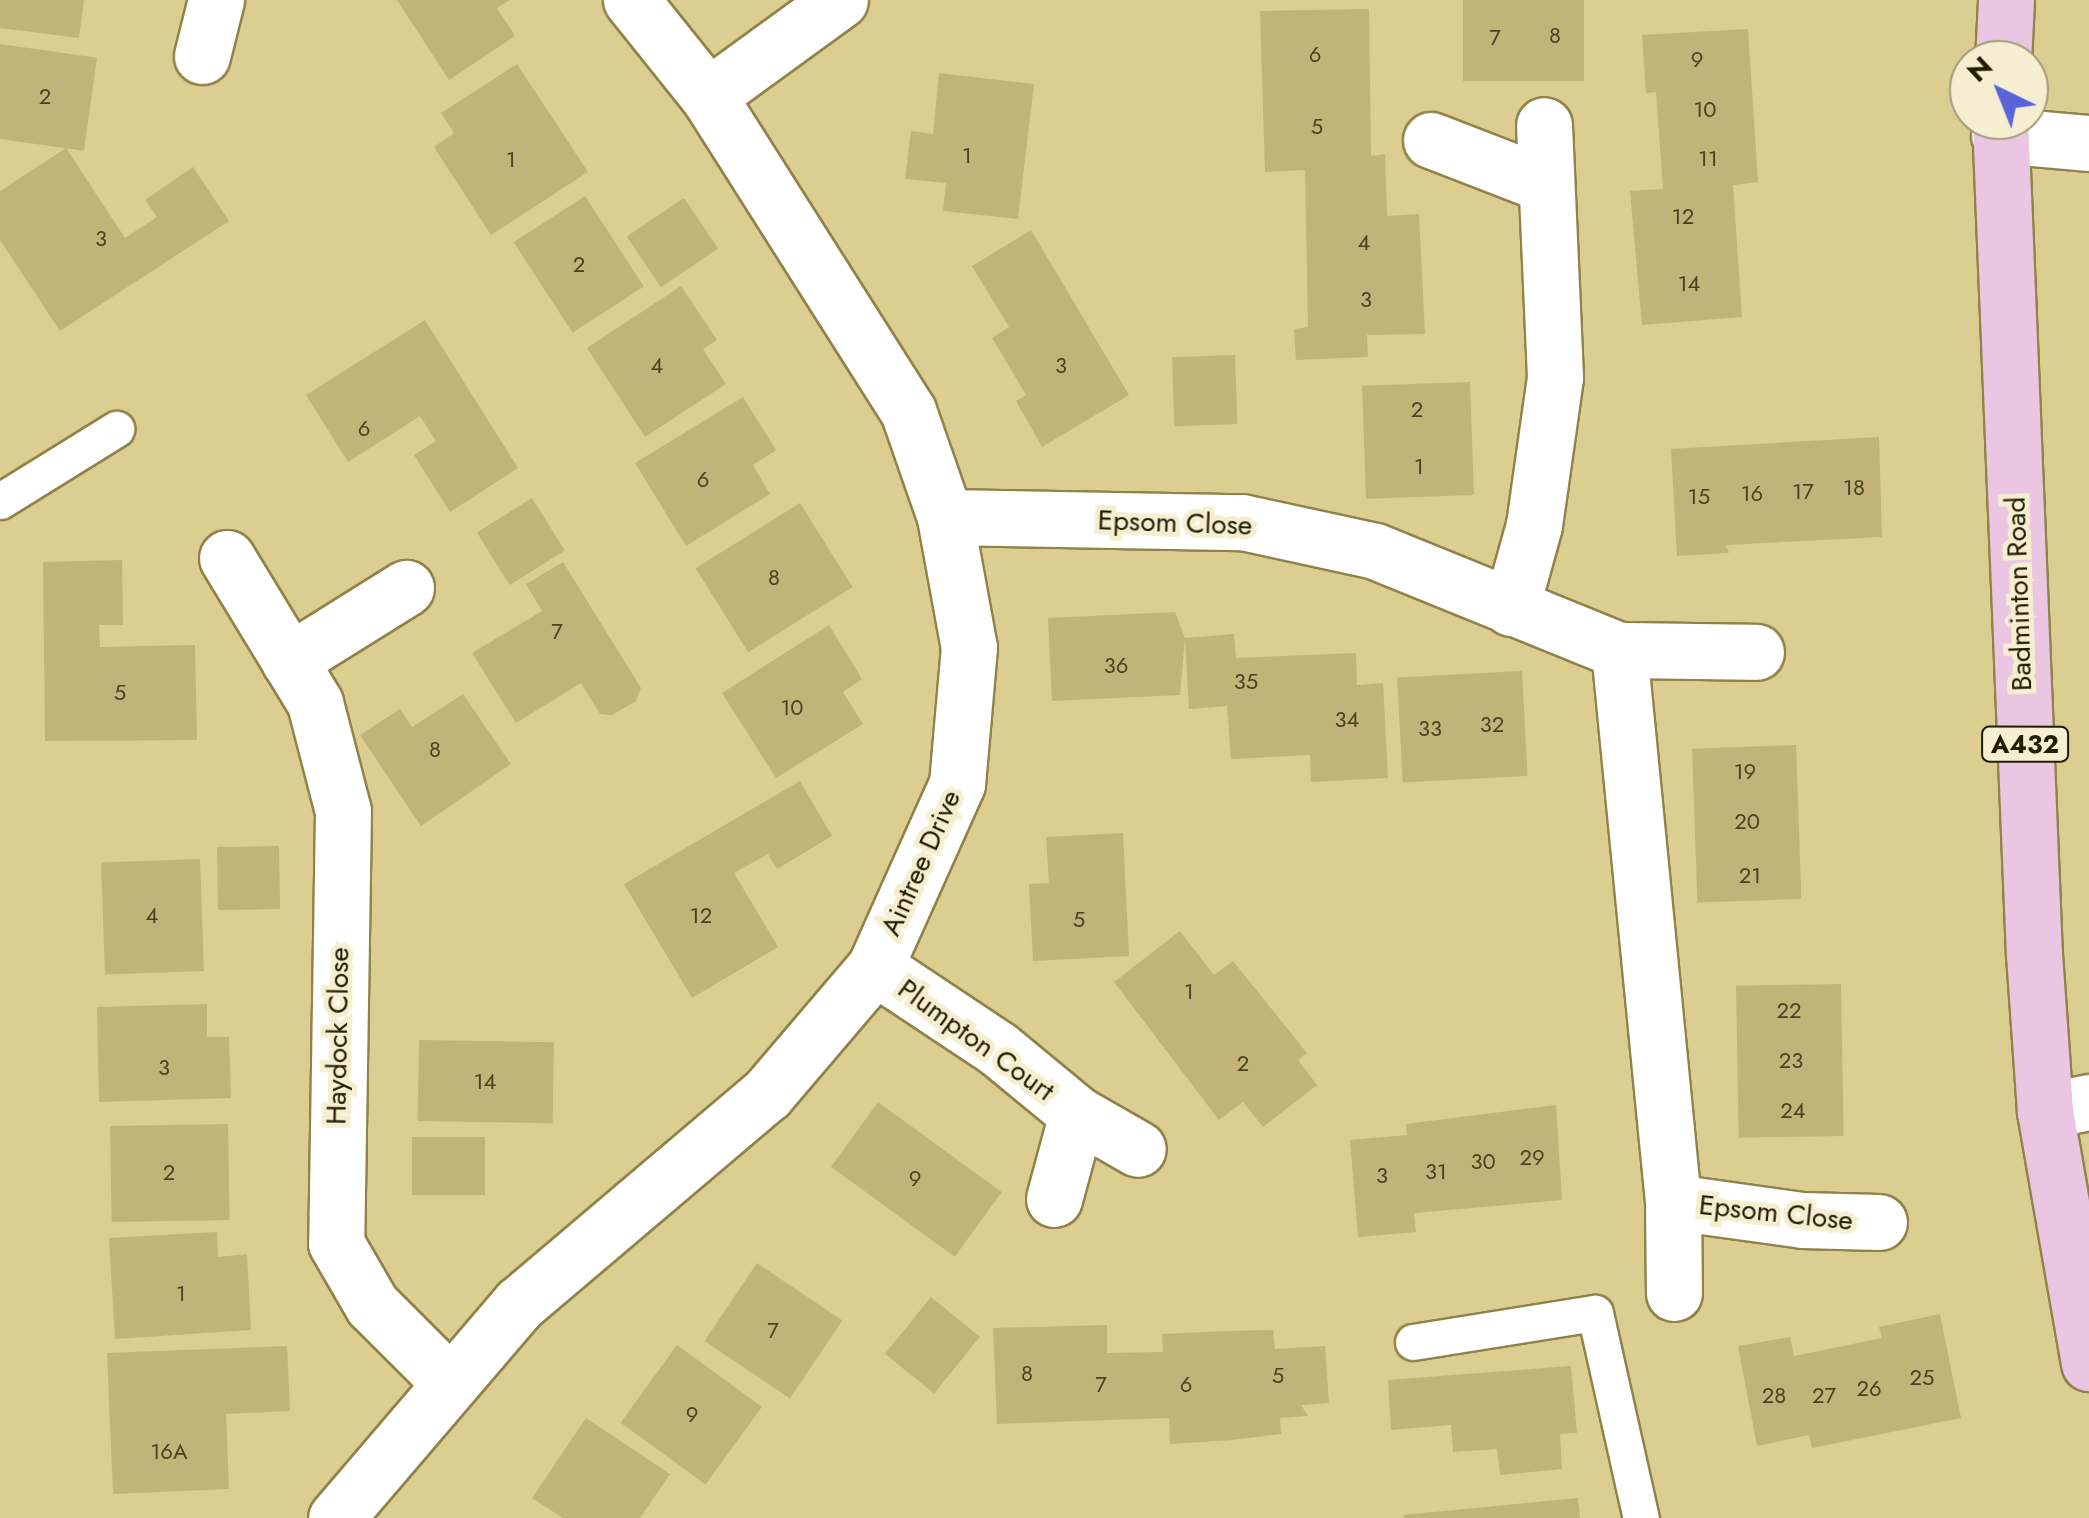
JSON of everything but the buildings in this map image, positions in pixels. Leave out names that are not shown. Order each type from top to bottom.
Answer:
[{"type":"main road","points":[[2004,40],[2006,0]]},
{"type":"main road","name":"Badminton Road","points":[[2000,140],[2067,1106],[2089,1363]]},
{"type":"street","points":[[202,56],[216,0]]},
{"type":"street","name":"Aintree Drive","points":[[336,1518],[448,1381],[519,1304],[767,1094],[875,967],[958,784],[969,648],[945,516],[908,411],[708,96],[631,0]]},
{"type":"street","points":[[708,96],[840,0]]},
{"type":"street","points":[[1511,608],[1534,525],[1555,377],[1542,183],[1544,125]]},
{"type":"street","points":[[2049,136],[2089,143]]},
{"type":"street","points":[[1431,140],[1542,183]]},
{"type":"street","name":"Epsom Close","points":[[945,516],[1242,522],[1375,551],[1619,650],[1756,652]]},
{"type":"street","name":"Haydock Close","points":[[227,558],[315,703],[343,811],[336,1243],[372,1306],[448,1381]]},
{"type":"street","points":[[289,661],[406,588]]},
{"type":"street","name":"Epsom Close","points":[[1619,650],[1673,1202],[1674,1293]]},
{"type":"street","name":"Plumpton Court","points":[[875,967],[997,1048],[1077,1114],[1138,1149]]},
{"type":"street","name":"Plumpton Court","points":[[1054,1199],[1077,1114]]},
{"type":"street","name":"Epsom Close","points":[[1673,1202],[1802,1220],[1879,1222]]},
{"type":"lane","points":[[0,502],[116,429]]},
{"type":"lane","points":[[1413,1342],[1595,1313],[1641,1518]]}]
